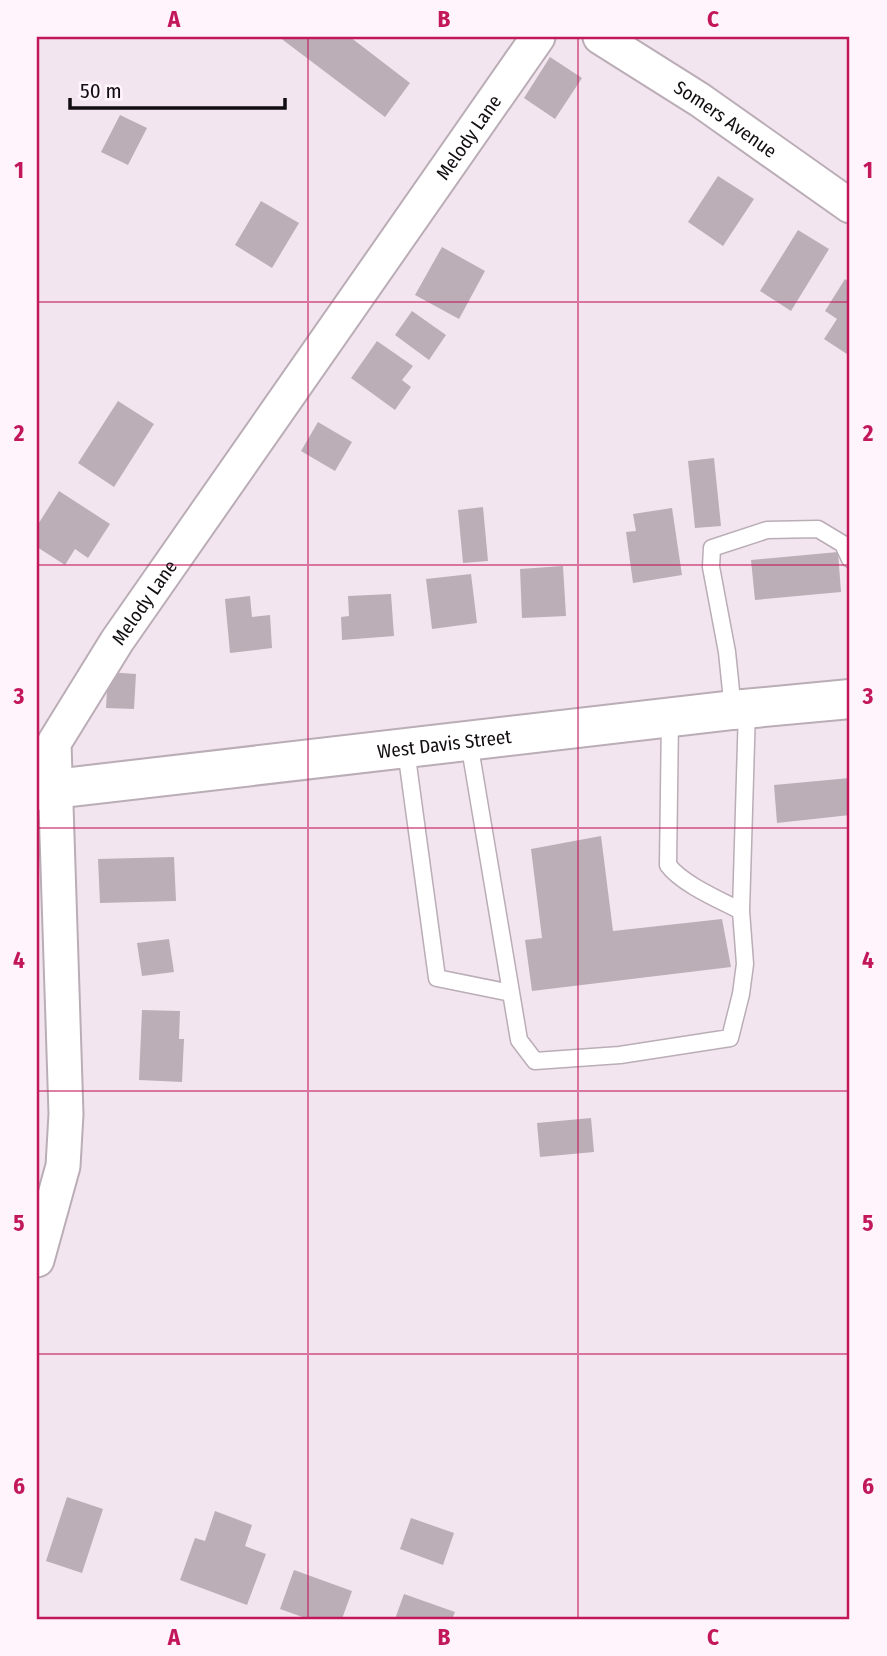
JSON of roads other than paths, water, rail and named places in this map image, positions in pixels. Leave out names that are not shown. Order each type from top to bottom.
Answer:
[{"type":"street","name":"Melody Lane","points":[[37,1260],[63,1166],[66,1114],[45,790],[54,743],[117,641],[538,37]]},
{"type":"street","name":"Somers Avenue","points":[[600,37],[700,100],[850,206]]},
{"type":"street","name":"West Davis Street","points":[[45,790],[740,709],[850,699]]},
{"type":"lane","points":[[469,742],[519,1040],[535,1061],[620,1055],[730,1038],[745,964],[741,911],[740,709],[711,567],[712,548],[767,530],[818,529],[843,544],[850,559]]},
{"type":"lane","points":[[670,718],[668,865],[688,882],[741,911]]},
{"type":"lane","points":[[406,750],[437,978],[511,993]]}]
